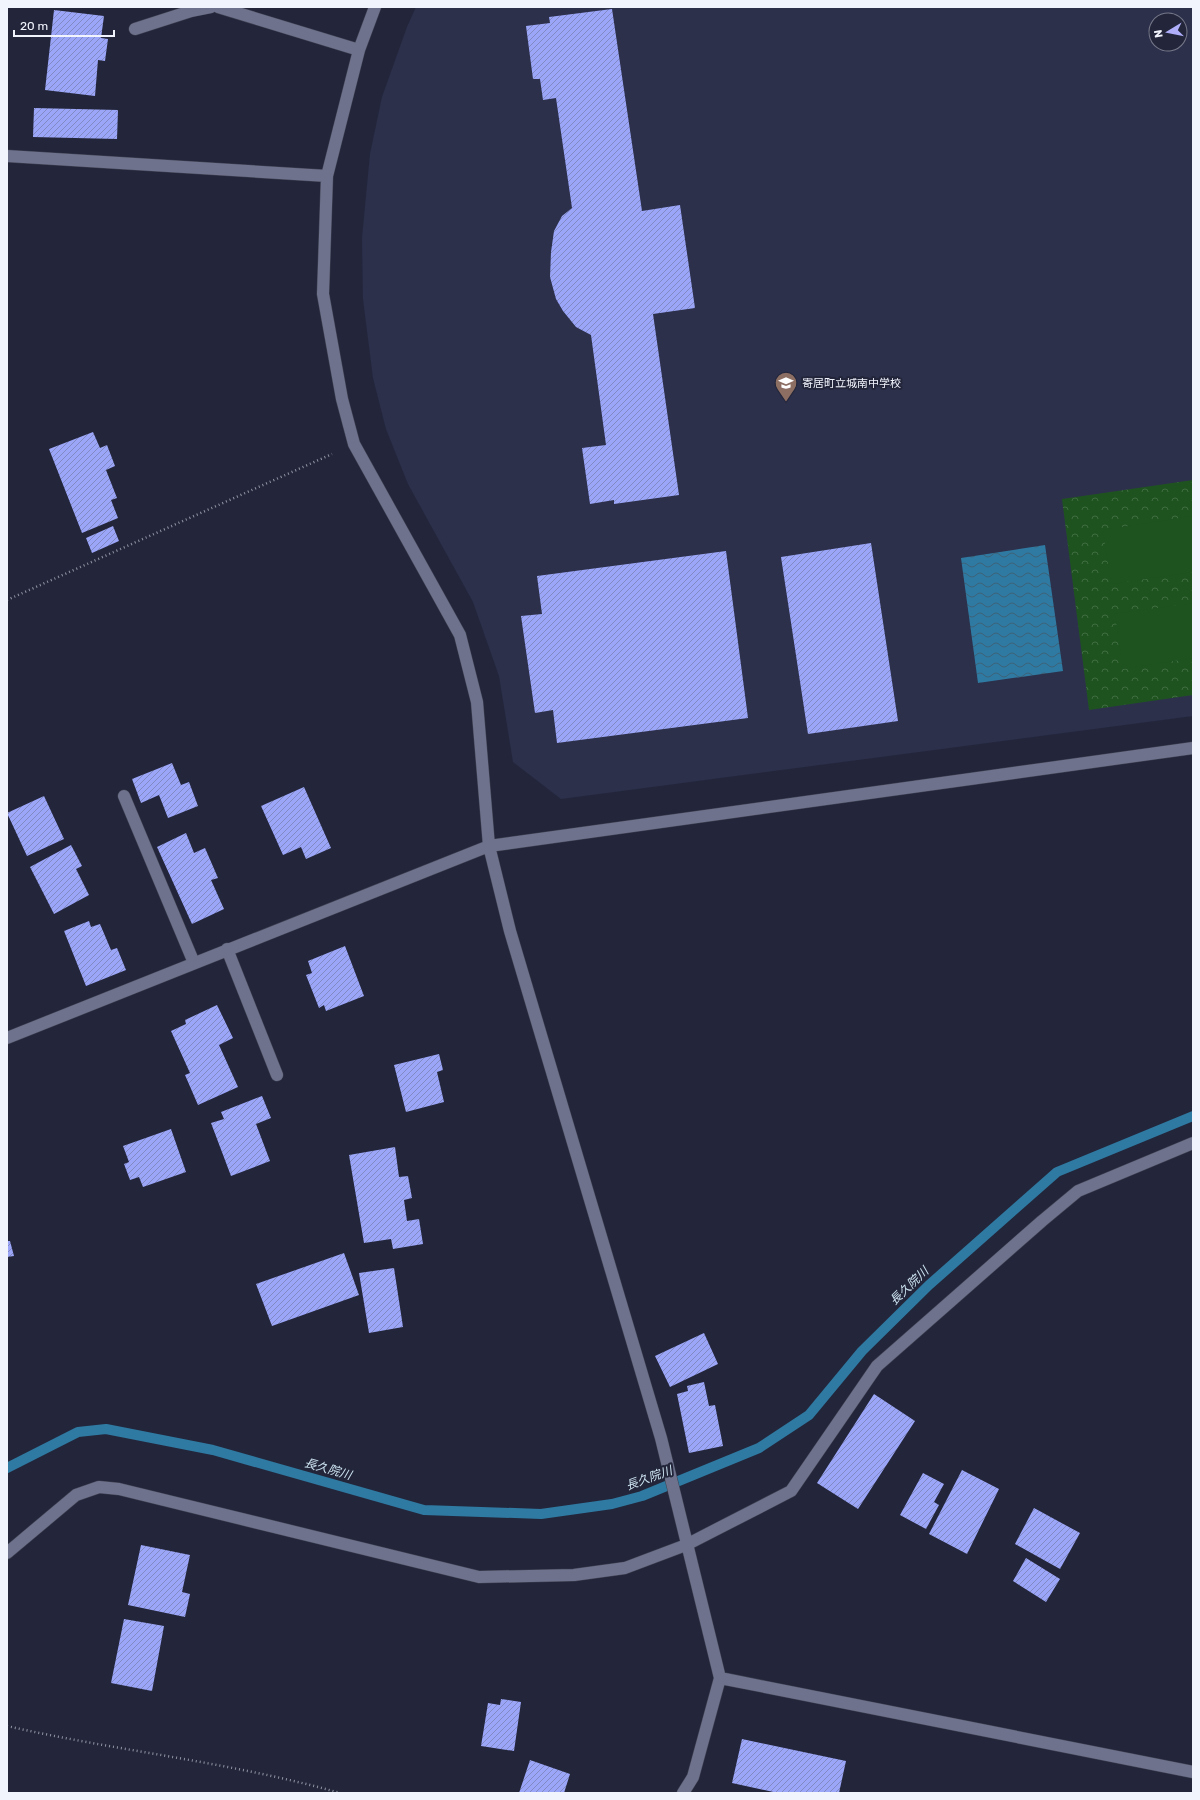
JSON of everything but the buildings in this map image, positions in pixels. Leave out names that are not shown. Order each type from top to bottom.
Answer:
[{"type":"street","points":[[135,29],[191,11],[211,7]]},
{"type":"street","points":[[218,7],[359,50]]},
{"type":"street","points":[[375,7],[359,50],[327,176],[323,294],[342,399],[354,444],[460,634],[477,702],[489,846],[510,931],[661,1438],[686,1545],[720,1678],[693,1777],[683,1793]]},
{"type":"street","points":[[7,156],[327,176]]},
{"type":"street","points":[[7,1038],[227,949],[489,846],[1193,748]]},
{"type":"street","points":[[124,796],[194,963]]},
{"type":"street","points":[[227,949],[277,1075]]},
{"type":"street","points":[[7,1554],[76,1495],[99,1487],[119,1489],[480,1577],[574,1575],[625,1568],[686,1545],[791,1491],[877,1366],[1078,1192],[1193,1143]]},
{"type":"street","points":[[720,1678],[1193,1772]]},
{"type":"path","points":[[7,600],[354,444]]},
{"type":"path","points":[[7,1726],[54,1736],[190,1760],[316,1786],[340,1793]]},
{"type":"shaded area","name":"寄居町立城南中学校","points":[[416,7],[1193,7],[1193,716],[561,799],[513,762],[499,676],[473,602],[408,484],[386,429],[373,378],[363,299],[362,238],[370,154],[382,97],[407,27]]},
{"type":"green space","points":[[1193,480],[1193,695],[1089,710],[1062,499]]},
{"type":"green space","points":[[1193,516],[1193,572],[1111,584],[1103,530]]},
{"type":"green space","points":[[1193,603],[1193,658],[1123,669],[1115,614]]},
{"type":"water","points":[[1045,545],[1063,671],[978,683],[961,558]]},
{"type":"waterway","name":"長久院川","points":[[7,1468],[78,1432],[106,1429],[213,1450],[424,1510],[541,1514],[612,1504],[642,1496],[759,1448],[809,1415],[862,1351],[929,1285],[1057,1172],[1193,1116]]},
{"type":"place","name":"寄居町立城南中学校","points":[[786,402]]}]
